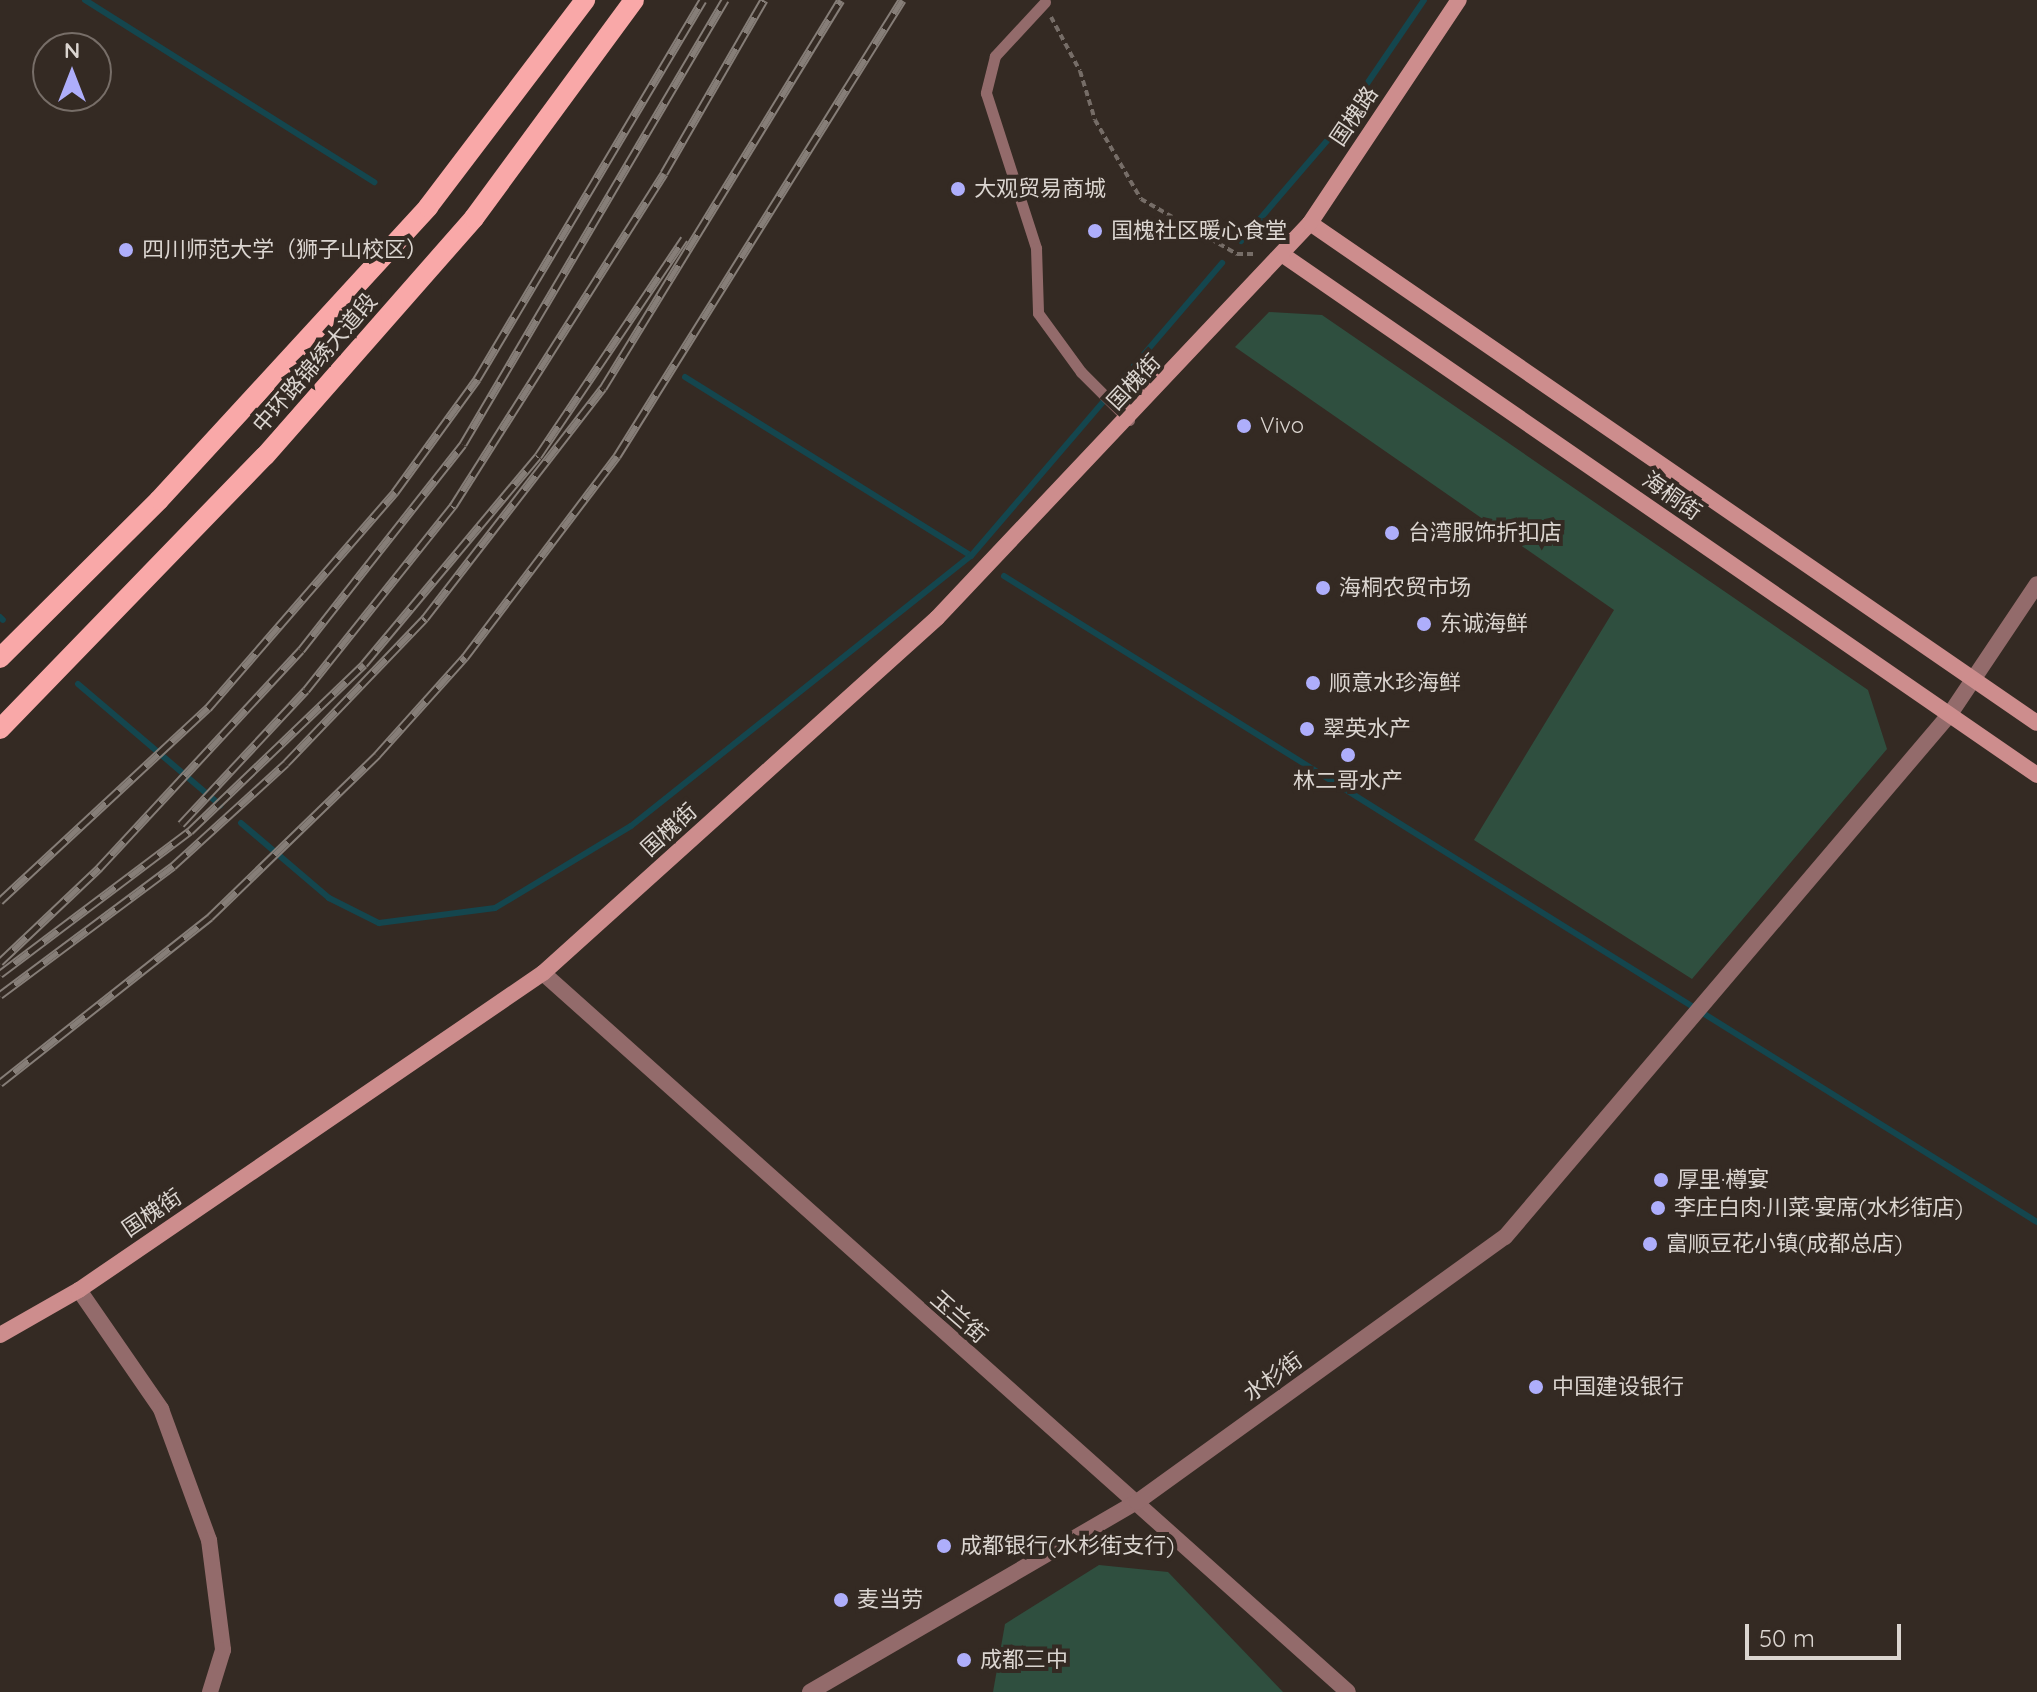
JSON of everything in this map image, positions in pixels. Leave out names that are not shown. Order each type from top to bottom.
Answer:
[{"type":"main road","name":"中环路锦绣大道段","points":[[0,658],[159,500],[428,207],[585,0]]},
{"type":"main road","name":"中环路锦绣大道段","points":[[0,729],[265,456],[464,230],[634,0]]},
{"type":"street","name":"国槐路","points":[[1283,255],[1310,223],[1459,0]]},
{"type":"street","name":"海桐街","points":[[1310,223],[2037,723]]},
{"type":"street","name":"海桐街","points":[[1283,255],[2037,775]]},
{"type":"street","name":"国槐街","points":[[0,1335],[79,1290],[543,973],[937,618],[1283,255]]},
{"type":"street","name":"水杉街","points":[[810,1692],[1137,1502],[1505,1237],[1950,714],[2037,584]]},
{"type":"street","name":"玉兰街","points":[[543,973],[1348,1692]]},
{"type":"street","points":[[79,1290],[161,1409],[209,1540],[223,1650],[210,1692]]},
{"type":"lane","points":[[1045,2],[995,56],[986,93],[1036,248],[1038,313],[1101,392],[1129,420]]},
{"type":"path","points":[[1045,2],[1080,71],[1095,120],[1141,199],[1237,254],[1283,255]]},
{"type":"green space","points":[[1269,312],[1322,315],[1868,690],[1887,749],[1692,979],[1474,840],[1614,610],[1235,347]]},
{"type":"green space","points":[[1099,1565],[1168,1572],[1283,1692],[993,1692],[1005,1624]]},
{"type":"waterway","points":[[85,0],[374,182]]},
{"type":"waterway","points":[[1241,241],[1332,135],[1424,0]]},
{"type":"waterway","points":[[241,823],[329,898],[379,923],[495,908],[631,826],[971,556],[1222,263]]},
{"type":"waterway","points":[[685,377],[971,556]]},
{"type":"waterway","points":[[1004,576],[2037,1222]]},
{"type":"waterway","points":[[0,617],[3,620]]},
{"type":"waterway","points":[[78,684],[220,805]]},
{"type":"railway","points":[[0,901],[208,708],[395,492],[477,379],[703,0]]},
{"type":"railway","points":[[0,962],[99,868],[301,650],[463,444],[725,0]]},
{"type":"railway","points":[[181,824],[306,690],[453,506],[664,173],[764,0]]},
{"type":"railway","points":[[0,995],[173,866],[286,763],[425,618],[603,388],[841,0]]},
{"type":"railway","points":[[0,1083],[210,917],[377,755],[465,657],[617,456],[902,0]]},
{"type":"railway","points":[[0,974],[190,831],[364,664],[538,456],[684,239]]},
{"type":"place","name":"大观贸易商城","points":[[958,189]]},
{"type":"place","name":"国槐社区暖心食堂","points":[[1095,231]]},
{"type":"place","name":"四川师范大学（狮子山校区）","points":[[126,250]]},
{"type":"place","name":"Vivo","points":[[1244,426]]},
{"type":"place","name":"台湾服饰折扣店","points":[[1392,533]]},
{"type":"place","name":"海桐农贸市场","points":[[1323,588]]},
{"type":"place","name":"东诚海鲜","points":[[1424,624]]},
{"type":"place","name":"顺意水珍海鲜","points":[[1313,683]]},
{"type":"place","name":"翠英水产","points":[[1307,729]]},
{"type":"place","name":"林二哥水产","points":[[1348,755]]},
{"type":"place","name":"厚里·樽宴","points":[[1661,1180]]},
{"type":"place","name":"李庄白肉·川菜·宴席(水杉街店)","points":[[1658,1208]]},
{"type":"place","name":"富顺豆花小镇(成都总店)","points":[[1650,1244]]},
{"type":"place","name":"中国建设银行","points":[[1536,1387]]},
{"type":"place","name":"成都银行(水杉街支行)","points":[[944,1546]]},
{"type":"place","name":"麦当劳","points":[[841,1600]]},
{"type":"place","name":"成都三中","points":[[964,1660]]}]
